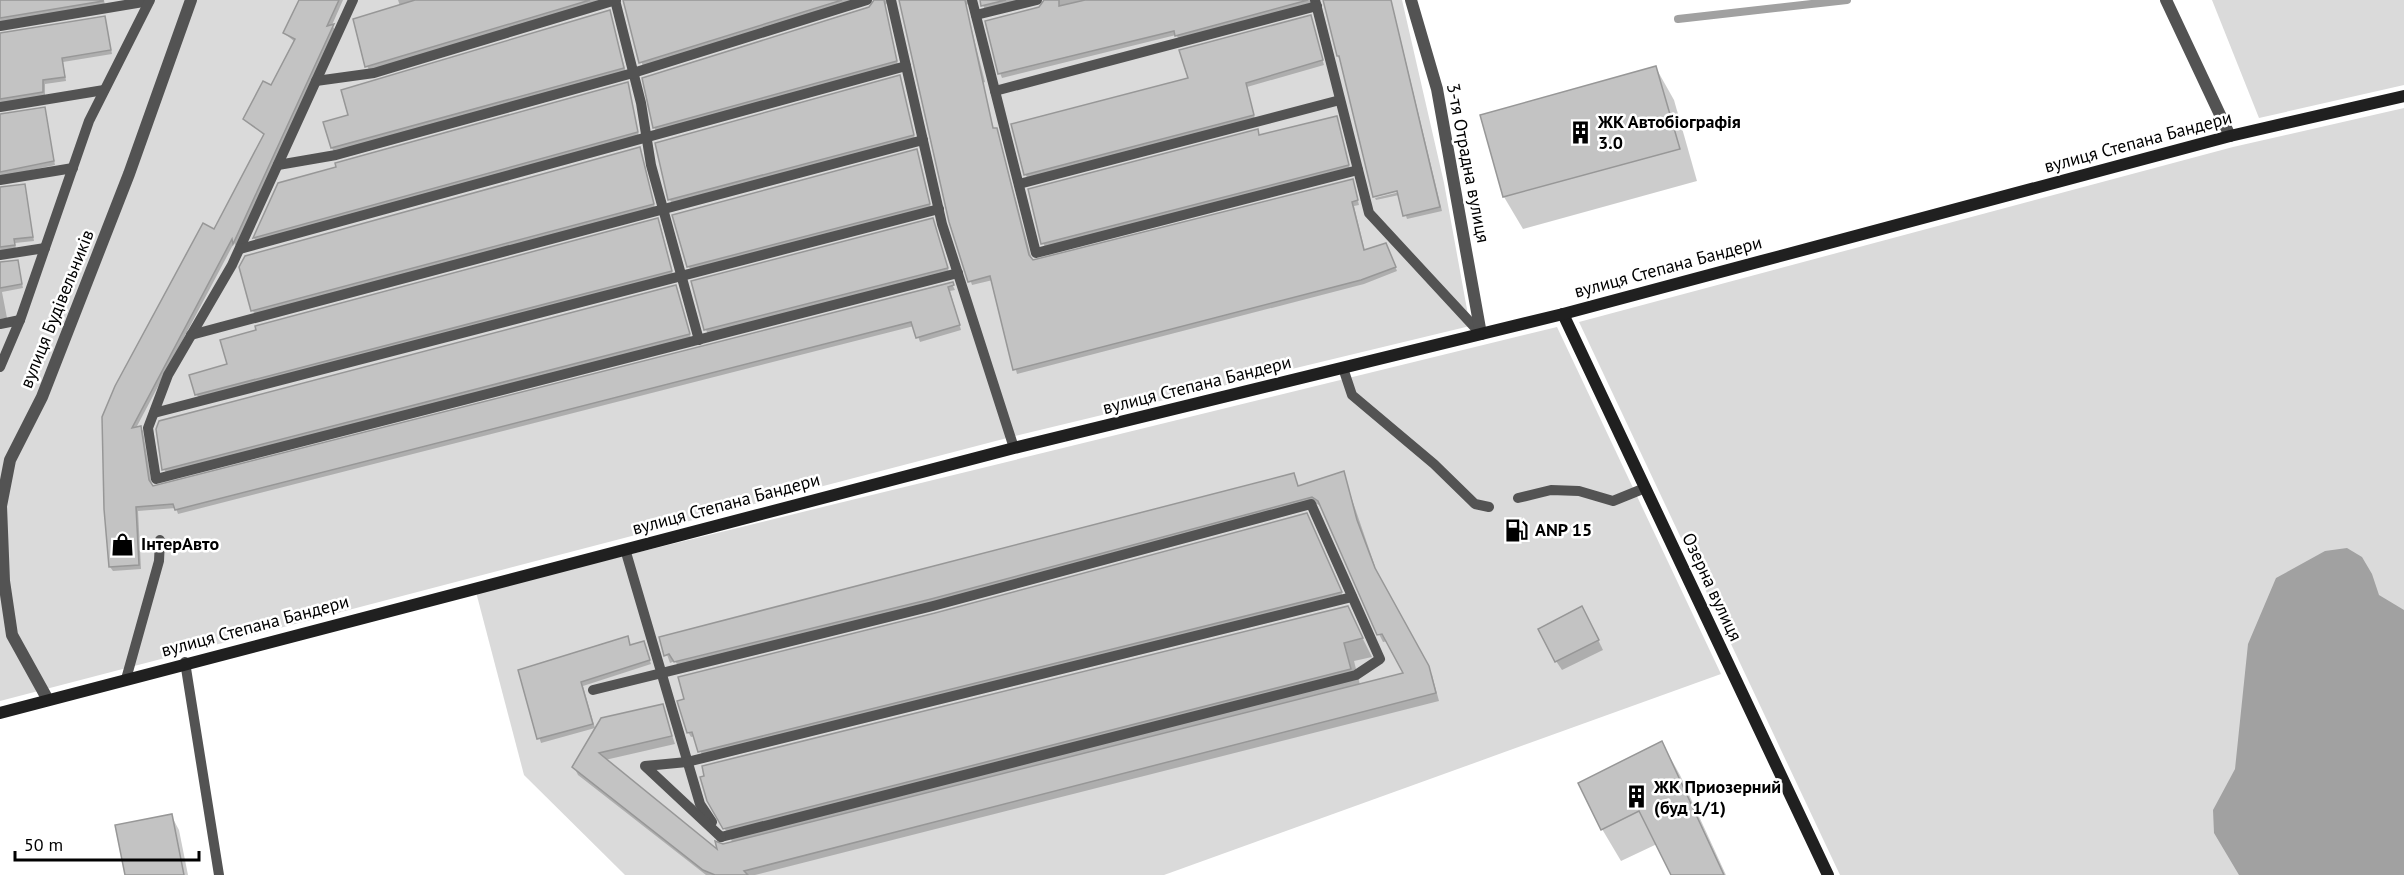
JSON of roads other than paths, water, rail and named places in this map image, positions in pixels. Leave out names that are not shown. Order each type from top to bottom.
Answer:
[{"type":"main road","name":"вулиця Степана Бандери","points":[[0,713],[185,662],[1014,448],[1563,314],[2230,136],[2404,96]]},
{"type":"main road","name":"Озерна вулиця","points":[[1563,314],[1828,875]]},
{"type":"street","name":"вулиця Будівельників","points":[[48,700],[12,635],[4,581],[1,506],[10,460],[42,397],[116,208],[191,0]]},
{"type":"street","name":"3-тя Отрадна вулиця","points":[[1411,0],[1437,89],[1481,334]]},
{"type":"street","points":[[2166,0],[2230,136]]},
{"type":"lane","points":[[316,81],[374,73],[615,0],[662,208],[699,340]]},
{"type":"lane","points":[[278,165],[336,155],[633,73],[867,0]]},
{"type":"lane","points":[[891,0],[939,209],[1014,448]]},
{"type":"lane","points":[[972,0],[1036,253],[1358,170]]},
{"type":"lane","points":[[976,15],[1037,0]]},
{"type":"lane","points":[[0,26],[149,1]]},
{"type":"lane","points":[[0,367],[20,320],[89,121],[149,1]]},
{"type":"lane","points":[[355,1],[240,249],[168,375],[148,428],[156,479],[958,273]]},
{"type":"lane","points":[[995,91],[1316,3],[1369,213],[1481,334]]},
{"type":"lane","points":[[240,249],[906,66]]},
{"type":"lane","points":[[0,108],[104,90]]},
{"type":"lane","points":[[1019,184],[1340,100]]},
{"type":"lane","points":[[191,335],[923,140]]},
{"type":"lane","points":[[0,180],[73,168]]},
{"type":"lane","points":[[154,413],[939,209]]},
{"type":"lane","points":[[0,255],[45,248]]},
{"type":"lane","points":[[0,324],[20,320]]},
{"type":"lane","points":[[1343,368],[1352,395],[1434,464],[1475,504],[1490,507]]},
{"type":"lane","points":[[1518,498],[1551,490],[1579,491],[1613,501],[1645,488]]},
{"type":"lane","points":[[593,690],[933,606],[1311,504],[1380,659],[1356,675],[721,837]]},
{"type":"lane","points":[[126,679],[159,561],[160,540]]},
{"type":"lane","points":[[625,549],[700,804],[721,837]]},
{"type":"lane","points":[[721,837],[645,766],[687,762],[1352,597]]},
{"type":"lane","points":[[185,662],[219,875]]},
{"type":"waterway","points":[[1678,19],[1847,0]]},
{"type":"place","name":"ЖК Автобіографія 3.0","points":[[1580,132]]},
{"type":"place","name":"ANP 15","points":[[1517,530]]},
{"type":"place","name":"ІнтерАвто","points":[[123,544]]},
{"type":"place","name":"ЖК Приозерний (буд 1/1)","points":[[1636,797]]}]
